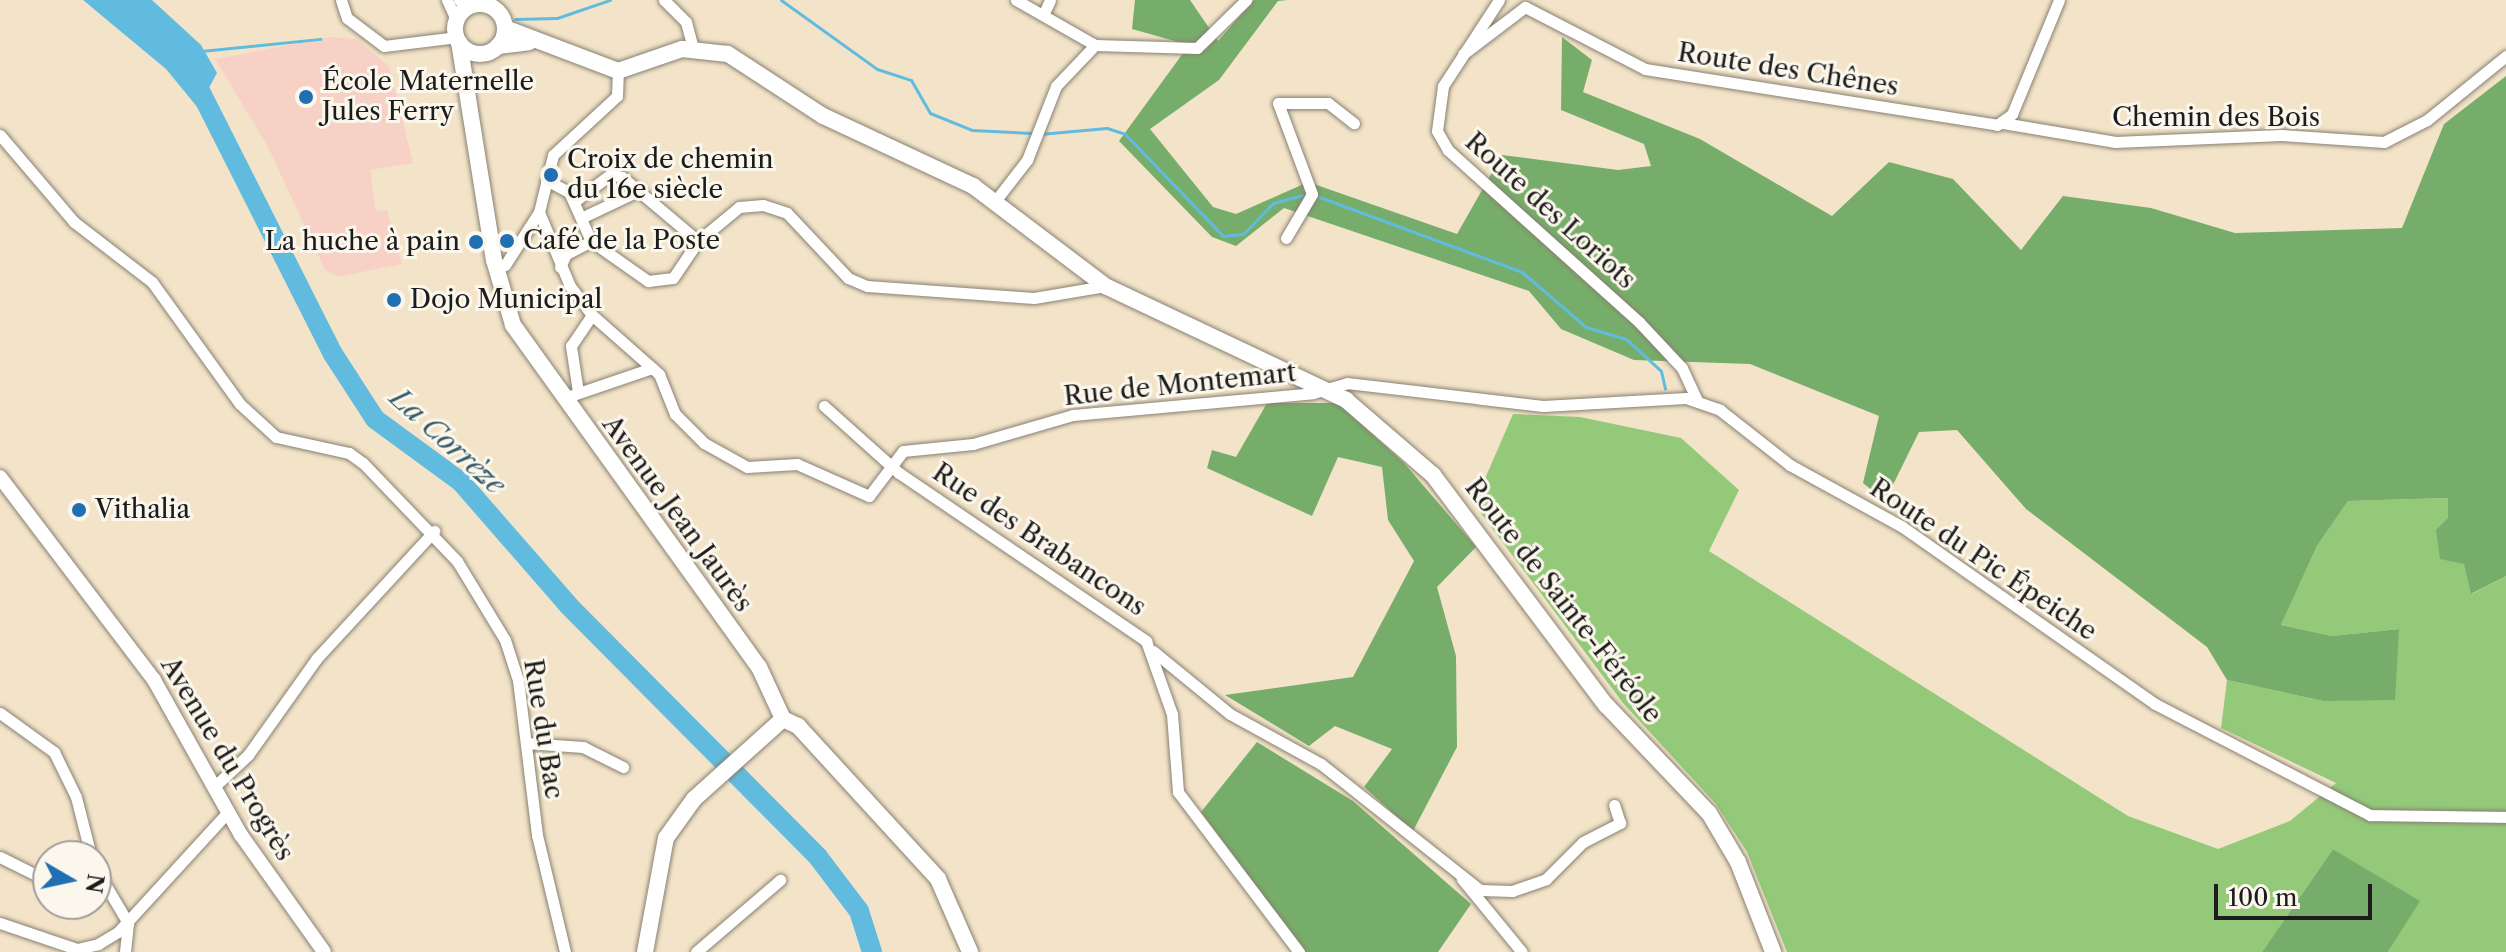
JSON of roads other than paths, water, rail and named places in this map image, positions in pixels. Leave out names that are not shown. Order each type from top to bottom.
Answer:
[{"type":"main road","points":[[481,53],[458,33],[476,2],[504,15],[529,42]]},
{"type":"main road","points":[[498,46],[504,15]]},
{"type":"main road","name":"Avenue Jean Jaurès","points":[[458,33],[496,267],[513,325],[571,395],[759,667],[783,719],[798,726],[908,845],[957,912],[970,952]]},
{"type":"main road","points":[[466,88],[481,53],[498,46],[529,42],[618,71],[693,48]]},
{"type":"main road","name":"Route de Sainte-Féréole","points":[[693,48],[728,54],[823,116],[996,200],[1066,263],[1105,286],[1329,388],[1433,475],[1606,705],[1709,813],[1738,862],[1773,952]]},
{"type":"main road","points":[[645,952],[658,861],[694,799],[766,730],[783,719]]},
{"type":"street","points":[[341,0],[347,18],[384,46],[458,33]]},
{"type":"street","name":"Avenue Jean Jaurès","points":[[447,0],[458,33]]},
{"type":"street","points":[[664,0],[686,22],[693,48]]},
{"type":"street","points":[[1016,0],[1044,13],[1095,45],[1197,48],[1246,0]]},
{"type":"street","points":[[1044,13],[1050,0]]},
{"type":"street","name":"Route des Loriots","points":[[1499,0],[1463,54],[1437,110],[1448,150],[1639,322],[1682,368],[1697,400]]},
{"type":"street","points":[[2003,123],[2059,0]]},
{"type":"street","name":"Route des Chênes","points":[[1463,54],[1525,7],[1645,69],[2003,123]]},
{"type":"street","points":[[996,200],[1036,142],[1038,127],[1056,86],[1095,45]]},
{"type":"street","name":"Chemin des Bois","points":[[2003,123],[2115,142],[2281,135],[2384,142],[2427,120],[2503,59]]},
{"type":"street","points":[[496,267],[505,265],[539,212],[553,155],[610,108],[618,71]]},
{"type":"street","points":[[1286,238],[1312,194],[1278,103],[1328,103],[1354,123]]},
{"type":"street","name":"Rue du Bac","points":[[0,135],[74,222],[152,282],[240,404],[276,437],[349,453],[434,531],[505,640],[526,743],[537,835],[565,952]]},
{"type":"street","points":[[575,201],[611,174],[640,190],[698,241]]},
{"type":"street","points":[[546,180],[575,201],[591,241],[640,279],[658,281],[673,278],[698,241],[739,207],[763,205],[787,213],[848,278],[867,286],[1034,298],[1105,286]]},
{"type":"street","points":[[581,218],[640,190]]},
{"type":"street","points":[[539,212],[560,267],[592,315],[652,368],[675,414],[704,443],[747,467],[797,464],[869,496],[893,460]]},
{"type":"street","points":[[560,267],[566,254],[591,241]]},
{"type":"street","points":[[592,315],[571,346],[571,395],[652,368]]},
{"type":"street","points":[[1329,388],[1347,383],[1543,406],[1697,400]]},
{"type":"street","name":"Rue de Montemart","points":[[893,460],[903,451],[973,444],[1073,415],[1329,388]]},
{"type":"street","name":"Route du Pic Épeiche","points":[[1697,400],[1790,465],[1901,526],[2155,704],[2370,815],[2506,817]]},
{"type":"street","name":"Rue des Brabancons","points":[[824,406],[893,460],[899,473],[1069,593],[1134,629],[1153,651],[1172,714],[1178,792],[1299,952]]},
{"type":"street","name":"Avenue du Progrès","points":[[0,477],[154,680],[216,785],[228,812],[324,952]]},
{"type":"street","points":[[216,785],[248,755],[317,658],[434,531]]},
{"type":"street","points":[[1153,651],[1230,714],[1321,764],[1480,890],[1512,891],[1546,879],[1583,842],[1620,823],[1614,805]]},
{"type":"street","points":[[0,713],[54,752],[76,797],[87,840]]},
{"type":"street","points":[[526,743],[583,747],[623,767]]},
{"type":"street","points":[[0,923],[77,949],[128,923],[205,829],[228,812]]},
{"type":"street","points":[[0,857],[32,873]]},
{"type":"street","points":[[1462,878],[1522,952]]},
{"type":"street","points":[[696,952],[780,880]]},
{"type":"street","points":[[112,901],[128,923],[125,952]]},
{"type":"water","points":[[83,0],[152,0],[201,45],[217,73],[198,108],[166,69]]},
{"type":"waterway","points":[[515,19],[557,18],[610,0]]},
{"type":"waterway","points":[[781,0],[877,69],[911,80],[930,113],[972,130],[1032,133]]},
{"type":"waterway","points":[[201,51],[320,39]]},
{"type":"waterway","name":"La Corrèze","points":[[191,73],[333,354],[375,419],[461,482],[569,606],[818,857],[859,911],[872,952]]},
{"type":"waterway","points":[[1040,134],[1107,128],[1125,134],[1223,236],[1243,234],[1273,203],[1307,194]]},
{"type":"waterway","points":[[1314,195],[1522,272],[1586,327],[1626,339],[1661,371],[1665,389]]},
{"type":"place","name":"École Maternelle Jules Ferry","points":[[306,97]]},
{"type":"place","name":"Croix de chemin du 16e siècle","points":[[551,175]]},
{"type":"place","name":"Café de la Poste","points":[[507,241]]},
{"type":"place","name":"La huche à pain","points":[[476,242]]},
{"type":"place","name":"Dojo Municipal","points":[[394,300]]},
{"type":"place","name":"Vithalia","points":[[79,510]]}]
